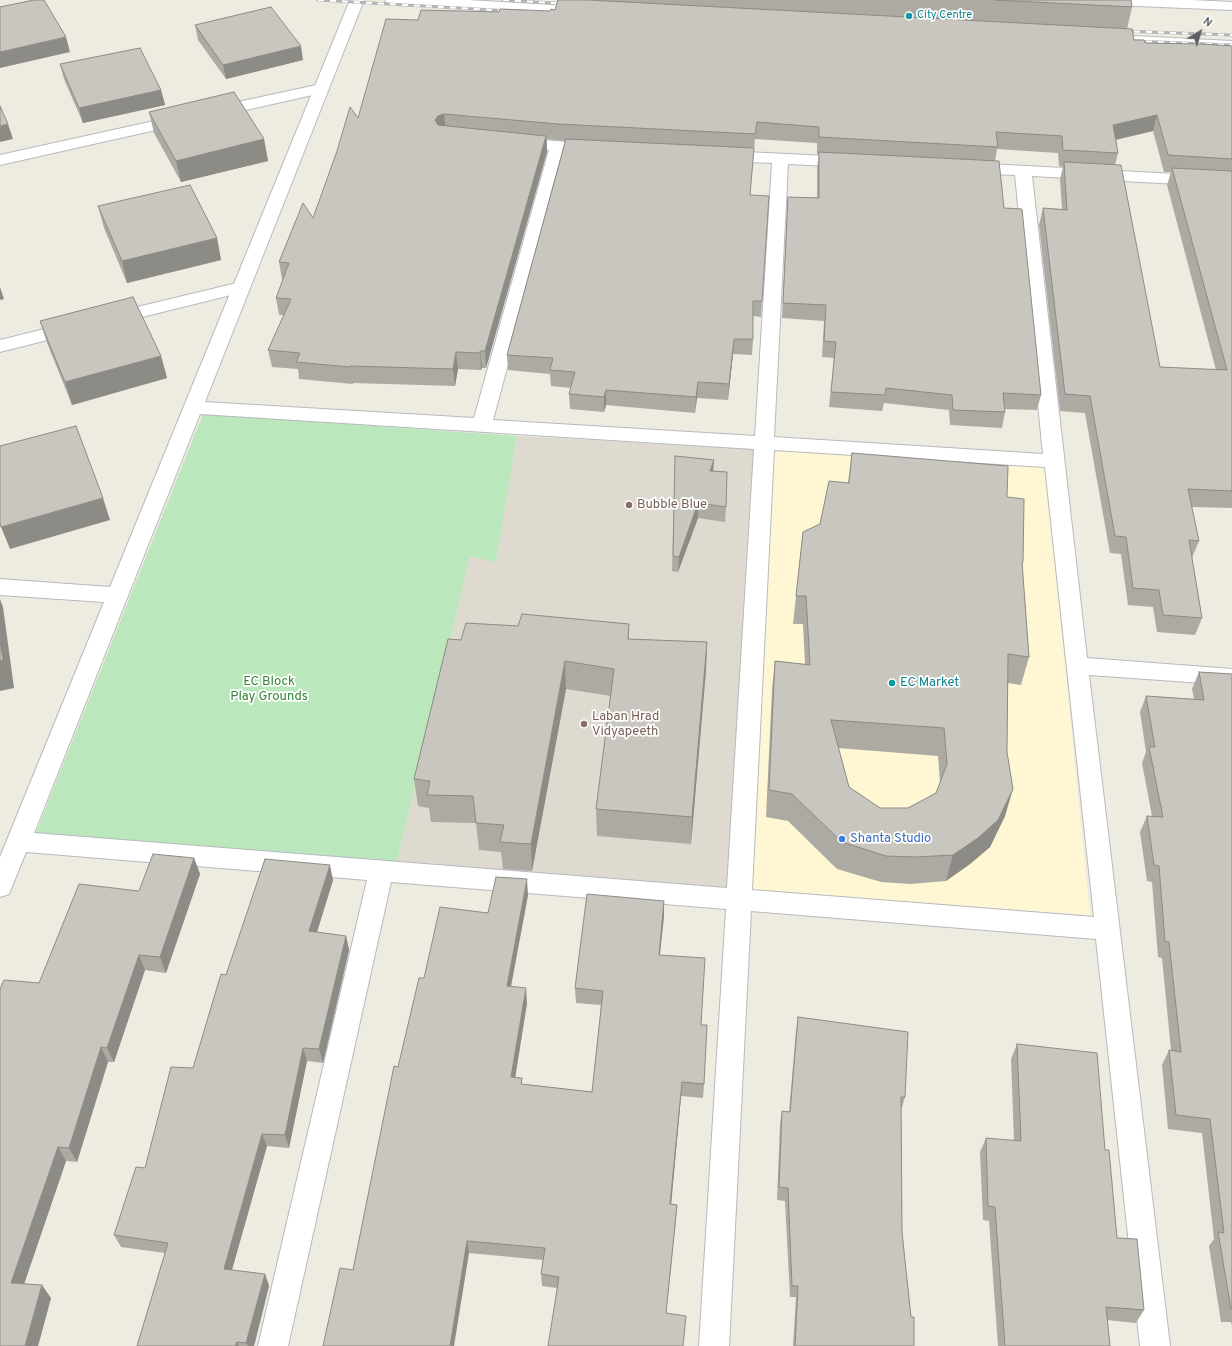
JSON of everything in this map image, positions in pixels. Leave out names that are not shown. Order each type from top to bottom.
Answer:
[{"type":"street","points":[[0,887],[357,0]]},
{"type":"street","points":[[392,0],[600,12]]},
{"type":"street","points":[[1089,0],[1232,6]]},
{"type":"street","points":[[1098,39],[1232,45]]},
{"type":"street","points":[[0,160],[321,89]]},
{"type":"street","points":[[502,142],[605,150]]},
{"type":"street","points":[[482,425],[558,147]]},
{"type":"street","points":[[709,155],[866,163]]},
{"type":"street","points":[[714,1346],[780,159]]},
{"type":"street","points":[[952,167],[1232,182]]},
{"type":"street","points":[[1022,170],[1077,666],[1156,1346]]},
{"type":"street","points":[[0,346],[241,287]]},
{"type":"street","points":[[193,407],[1054,461]]},
{"type":"street","points":[[0,587],[117,595]]},
{"type":"street","points":[[1077,666],[1232,677]]},
{"type":"street","points":[[18,842],[1107,929]]},
{"type":"street","points":[[273,1346],[381,871]]},
{"type":"shaded area","name":"Laban Hrad Vidyapeeth","points":[[517,436],[757,449],[746,582],[731,889],[396,865],[470,555],[496,561]]},
{"type":"shaded area","points":[[774,448],[1045,465],[1090,915],[749,892]]},
{"type":"green space","name":"EC Block Play Grounds","points":[[203,414],[517,436],[496,562],[470,556],[396,865],[35,835]]},
{"type":"building","points":[[34,0],[44,0],[66,37],[0,52],[0,7]]},
{"type":"building","points":[[558,0],[588,0],[1132,29],[1134,40],[1144,40],[1145,43],[1232,46],[1232,159],[1168,155],[1157,115],[1113,125],[1118,153],[1063,150],[1062,136],[996,132],[998,147],[819,137],[819,127],[757,122],[755,134],[558,124],[444,114],[438,116],[435,120],[438,125],[546,136],[485,351],[480,351],[480,353],[456,352],[453,369],[350,367],[296,362],[300,353],[268,350],[291,299],[276,298],[289,263],[279,262],[303,203],[313,218],[337,151],[350,107],[358,118],[386,19],[418,20],[421,10],[499,12],[500,9],[550,11],[551,9],[555,10]]},
{"type":"building","points":[[995,0],[1131,0],[1132,7]]},
{"type":"building","points":[[271,7],[301,46],[223,65],[195,25]]},
{"type":"building","points":[[140,48],[161,90],[79,108],[60,64]]},
{"type":"building","points":[[234,92],[264,139],[176,161],[149,112]]},
{"type":"building","points":[[0,106],[8,124],[0,126]]},
{"type":"building","points":[[566,139],[754,148],[750,195],[769,196],[762,301],[753,301],[753,339],[734,339],[729,384],[698,382],[696,397],[606,390],[604,397],[569,394],[575,372],[550,370],[553,358],[507,355]]},
{"type":"building","points":[[819,152],[999,161],[1004,208],[1022,209],[1041,395],[1003,393],[1005,412],[953,410],[952,395],[886,388],[885,395],[831,392],[836,342],[824,341],[826,305],[783,303],[788,197],[819,198]]},
{"type":"building","points":[[1064,162],[1121,165],[1160,367],[1227,370],[1172,168],[1232,171],[1232,491],[1188,489],[1199,541],[1189,540],[1202,618],[1163,615],[1159,590],[1133,588],[1126,537],[1115,536],[1090,396],[1065,394],[1043,208],[1067,210]]},
{"type":"building","points":[[190,185],[217,238],[122,261],[98,206]]},
{"type":"building","points":[[133,297],[161,356],[65,382],[40,321]]},
{"type":"building","points":[[76,426],[103,498],[1,527],[0,446]]},
{"type":"building","name":"EC Market","points":[[852,453],[1008,466],[1007,497],[1024,499],[1022,562],[1029,657],[1008,654],[1007,752],[1013,789],[998,820],[978,838],[953,855],[916,857],[886,856],[842,842],[792,794],[769,790],[775,661],[810,665],[806,596],[796,596],[803,532],[820,524],[829,481],[849,483]],"holes":[[[831,720],[944,728],[947,764],[936,793],[908,808],[880,808],[849,787]]]},
{"type":"building","points":[[675,456],[714,460],[710,471],[727,472],[726,507],[698,503],[679,557],[673,556]]},
{"type":"building","points":[[522,614],[629,624],[628,639],[707,642],[692,817],[596,809],[614,669],[565,661],[531,844],[500,842],[504,825],[476,823],[473,796],[427,795],[430,781],[414,779],[448,639],[461,640],[466,623],[518,626]]},
{"type":"building","points":[[0,640],[3,660],[0,661]]},
{"type":"building","points":[[1199,672],[1232,674],[1232,1309],[1218,1232],[1224,1233],[1210,1119],[1176,1115],[1169,1050],[1181,1052],[1169,942],[1165,941],[1159,866],[1154,865],[1147,816],[1163,817],[1149,747],[1155,747],[1146,696],[1204,700]]},
{"type":"building","points":[[153,854],[194,858],[160,957],[139,955],[107,1048],[101,1047],[69,1148],[58,1147],[11,1283],[42,1285],[25,1346],[0,1346],[0,989],[4,980],[39,983],[79,884],[139,891]]},
{"type":"building","points":[[265,859],[330,865],[309,931],[346,936],[319,1049],[303,1048],[285,1135],[262,1134],[224,1269],[265,1274],[246,1343],[237,1342],[235,1346],[137,1346],[168,1243],[114,1235],[136,1167],[145,1168],[171,1067],[193,1068],[221,974],[226,975]]},
{"type":"building","points":[[496,877],[527,879],[507,986],[526,988],[511,1077],[522,1078],[521,1084],[592,1092],[603,991],[575,988],[587,894],[664,901],[659,955],[705,958],[701,1025],[707,1025],[704,1084],[682,1082],[670,1204],[677,1205],[666,1313],[686,1316],[683,1346],[548,1346],[559,1277],[541,1274],[545,1248],[467,1241],[450,1346],[323,1346],[340,1268],[353,1270],[394,1066],[398,1067],[419,978],[424,978],[440,907],[488,913]]},
{"type":"building","points":[[798,1017],[908,1032],[905,1097],[901,1097],[902,1232],[911,1317],[914,1317],[914,1346],[795,1346],[798,1286],[792,1286],[788,1188],[779,1187],[782,1111],[790,1112]]},
{"type":"building","points":[[1017,1044],[1097,1053],[1105,1150],[1109,1150],[1117,1238],[1137,1239],[1144,1310],[1106,1307],[1110,1346],[1005,1346],[995,1207],[988,1206],[986,1138],[1021,1141]]},
{"type":"railway","points":[[318,0],[511,11]]},
{"type":"railway","points":[[503,0],[569,4]]},
{"type":"railway","points":[[1122,31],[1232,35]]},
{"type":"railway","points":[[1134,41],[1232,45]]},
{"type":"place","name":"City Centre","points":[[909,16]]},
{"type":"place","name":"Bubble Blue","points":[[629,505]]},
{"type":"place","name":"EC Market","points":[[892,683]]},
{"type":"place","name":"Laban Hrad Vidyapeeth","points":[[584,724]]},
{"type":"place","name":"Shanta Studio","points":[[842,839]]}]
